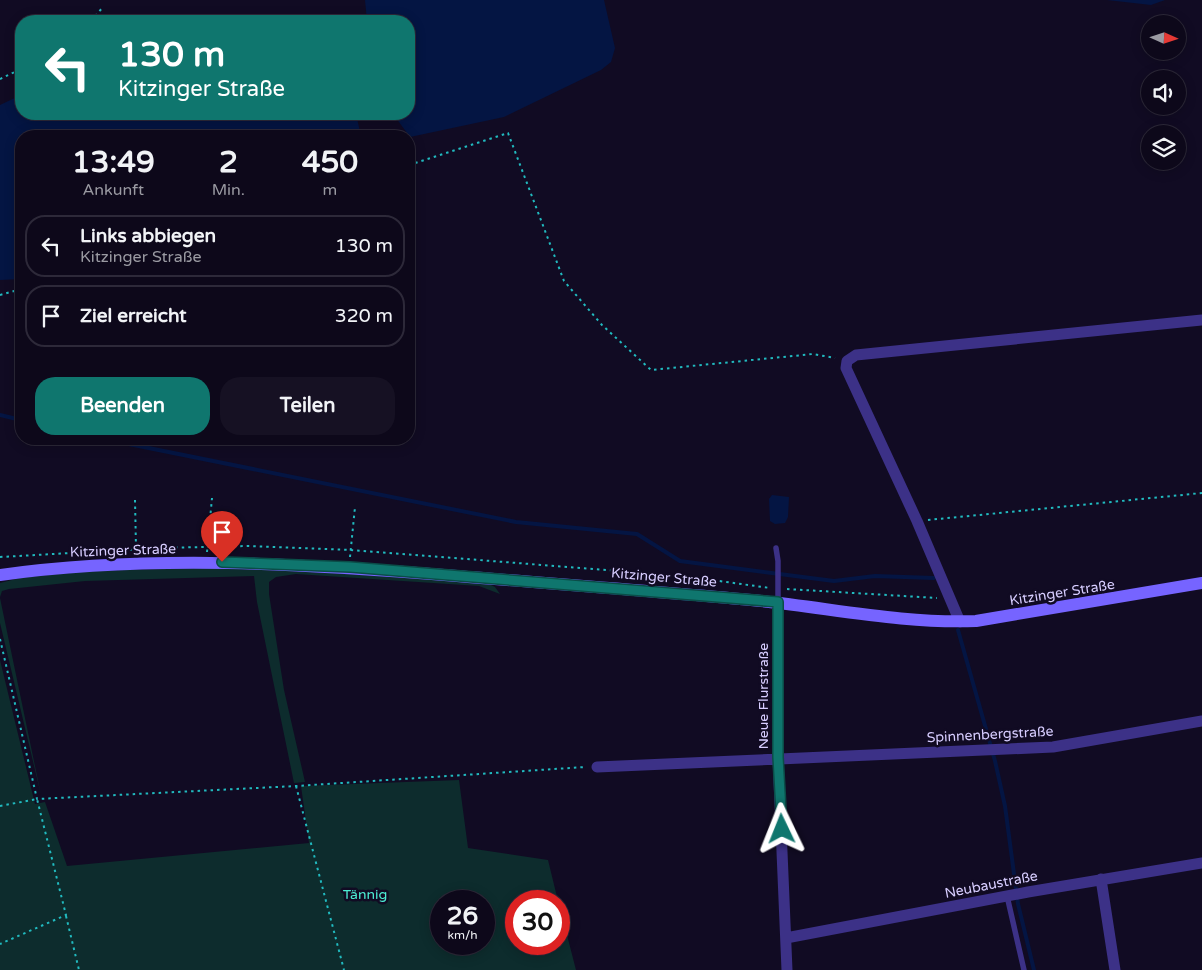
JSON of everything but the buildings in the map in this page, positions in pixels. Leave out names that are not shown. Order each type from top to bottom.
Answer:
[{"type":"street","points":[[960,622],[917,521],[846,368],[847,361],[856,355],[1202,320]]},
{"type":"street","name":"Kitzinger Straße","points":[[0,575],[53,568],[138,562],[208,562],[350,567],[778,602],[927,621],[960,622],[1202,584]]},
{"type":"street","name":"Neue Flurstraße","points":[[778,602],[778,757],[787,970]]},
{"type":"street","name":"Spinnenbergstraße","points":[[597,766],[1053,747],[1202,721]]},
{"type":"street","name":"Neubaustraße","points":[[786,938],[1028,892],[1202,863]]},
{"type":"street","points":[[1101,879],[1115,970]]},
{"type":"lane","points":[[776,548],[778,561],[778,602]]},
{"type":"lane","points":[[1007,896],[1024,970]]},
{"type":"path","points":[[96,15],[103,7]]},
{"type":"path","points":[[0,79],[15,72]]},
{"type":"path","points":[[415,163],[508,133],[564,281],[602,325],[651,370],[813,354],[847,361]]},
{"type":"path","points":[[0,295],[15,291]]},
{"type":"path","points":[[917,521],[1202,493]]},
{"type":"path","points":[[208,562],[206,547],[212,498]]},
{"type":"path","points":[[134,500],[138,562]]},
{"type":"path","points":[[350,567],[355,507]]},
{"type":"path","points":[[0,639],[79,970]]},
{"type":"path","points":[[0,806],[38,799],[296,786],[597,766]]},
{"type":"path","points":[[296,786],[344,970]]},
{"type":"path","points":[[0,944],[66,916]]},
{"type":"green space","points":[[237,567],[487,583],[495,587],[500,594],[479,586],[296,574],[276,577],[269,582],[269,594],[284,690],[305,782],[294,783],[257,602],[254,576],[85,581],[9,589],[2,591],[0,597],[0,583],[20,578],[90,571]]},
{"type":"green space","points":[[0,598],[41,795],[0,623]]},
{"type":"green space","name":"Tännig","points":[[0,660],[35,804],[45,802],[67,866],[309,843],[301,786],[459,780],[468,848],[548,860],[555,890],[505,890],[505,955],[570,955],[570,947],[576,970],[0,970]]},
{"type":"water","points":[[365,0],[604,0],[615,48],[611,62],[601,70],[504,117],[415,136],[415,130],[405,130],[397,120],[415,120],[415,15],[366,15]]},
{"type":"water","points":[[1107,0],[1165,0],[1151,5]]},
{"type":"water","points":[[15,98],[15,120],[357,120],[360,130],[15,130],[15,279],[0,280],[0,105]]},
{"type":"water","points":[[772,495],[789,497],[788,517],[785,523],[775,524],[770,521],[769,499]]},
{"type":"waterway","points":[[0,415],[15,419]]},
{"type":"waterway","points":[[134,445],[516,522],[637,534],[680,561],[834,581],[875,576],[934,578]]},
{"type":"waterway","points":[[958,630],[995,761],[1005,806],[1018,904],[1034,970]]},
{"type":"route","points":[[222,562],[350,567],[778,602],[778,757],[782,829]]}]
